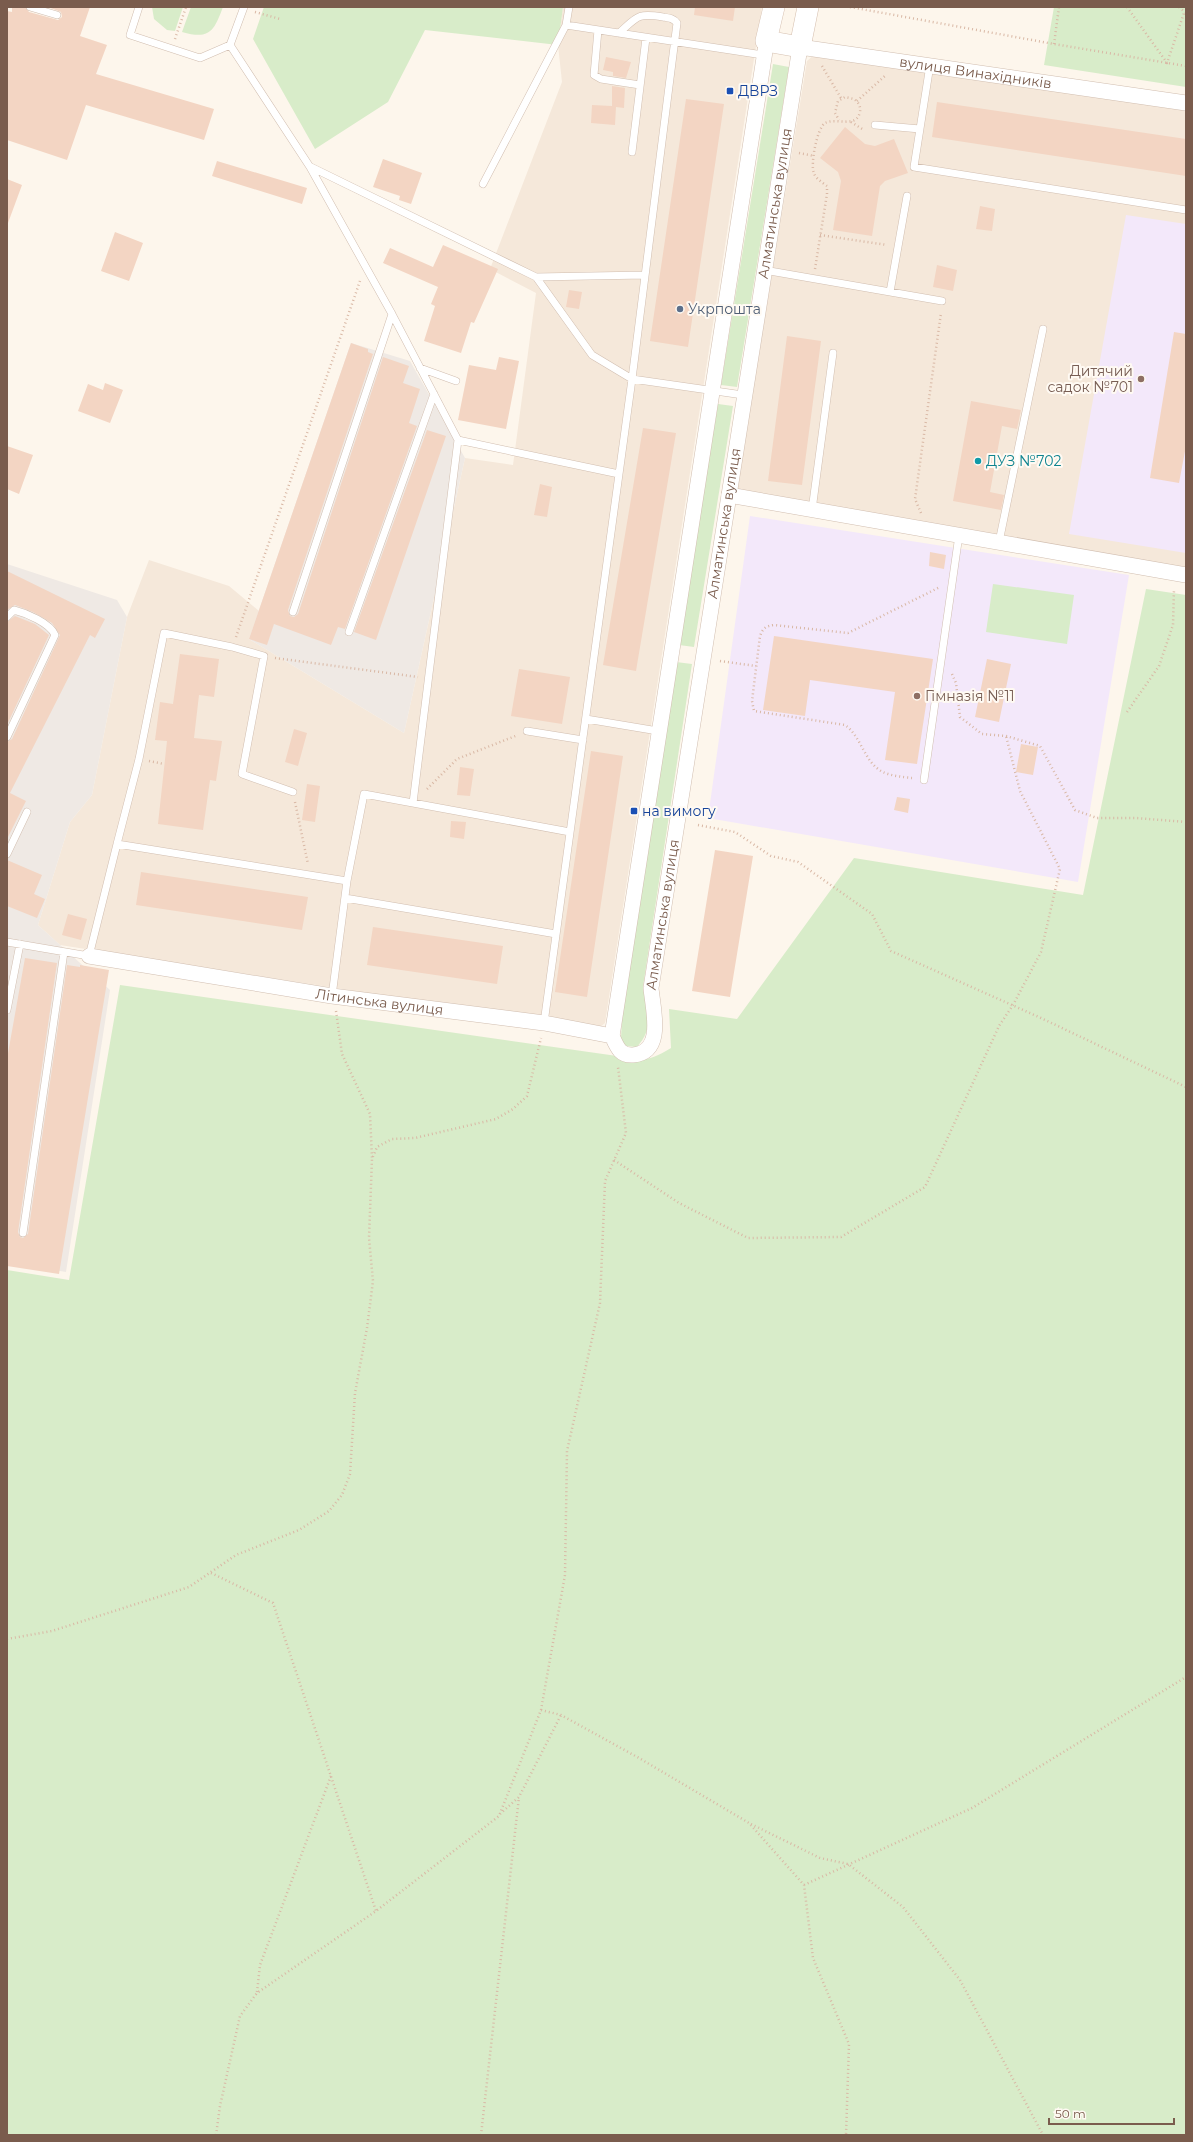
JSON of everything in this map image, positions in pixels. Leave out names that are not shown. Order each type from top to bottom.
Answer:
[{"type":"street","points":[[612,1036],[711,390],[765,48],[774,7]]},
{"type":"street","name":"Алматинська вулиця","points":[[612,1036],[618,1050],[626,1055],[639,1054],[648,1050],[654,1040],[651,988],[700,667],[729,495],[743,395],[800,47],[808,7]]},
{"type":"street","name":"вулиця Винахідників","points":[[765,48],[800,47],[1186,102]]},
{"type":"street","points":[[729,495],[1179,574]]},
{"type":"street","name":"Літинська вулиця","points":[[89,956],[335,997],[544,1023],[612,1036]]},
{"type":"lane","points":[[30,7],[57,15]]},
{"type":"lane","points":[[139,7],[130,35],[200,58],[230,45],[244,7]]},
{"type":"lane","points":[[483,184],[566,25],[569,7]]},
{"type":"lane","points":[[544,1023],[632,379],[677,23],[670,18],[643,14],[636,18],[619,33]]},
{"type":"lane","points":[[566,25],[674,42],[765,48]]},
{"type":"lane","points":[[598,30],[594,75],[601,79],[640,84]]},
{"type":"lane","points":[[632,152],[646,38]]},
{"type":"lane","points":[[230,45],[310,167],[392,314],[458,440],[413,803]]},
{"type":"lane","points":[[930,66],[914,167],[1186,210]]},
{"type":"lane","points":[[875,125],[920,129]]},
{"type":"lane","points":[[310,167],[536,277],[645,275]]},
{"type":"lane","points":[[890,292],[907,196]]},
{"type":"lane","points":[[764,270],[942,301]]},
{"type":"lane","points":[[536,277],[592,355],[632,379],[743,395]]},
{"type":"lane","points":[[293,612],[392,314]]},
{"type":"lane","points":[[999,542],[1043,329]]},
{"type":"lane","points":[[812,510],[833,353]]},
{"type":"lane","points":[[420,368],[456,381]]},
{"type":"lane","points":[[349,632],[434,394]]},
{"type":"lane","points":[[458,440],[619,474]]},
{"type":"lane","points":[[924,780],[959,535]]},
{"type":"lane","points":[[7,616],[14,610],[49,626],[55,635],[7,737]]},
{"type":"lane","points":[[7,942],[89,956],[139,759],[164,633],[232,647],[264,656],[242,774],[293,792]]},
{"type":"lane","points":[[586,719],[658,731]]},
{"type":"lane","points":[[527,731],[583,740]]},
{"type":"lane","points":[[335,997],[347,881],[364,794],[570,832]]},
{"type":"lane","points":[[7,854],[28,812]]},
{"type":"lane","points":[[117,844],[347,881]]},
{"type":"lane","points":[[345,898],[556,934]]},
{"type":"lane","points":[[7,1010],[8,995],[20,944]]},
{"type":"lane","points":[[24,1233],[64,952]]},
{"type":"path","points":[[171,49],[186,7]]},
{"type":"path","points":[[850,7],[1186,66]]},
{"type":"path","points":[[1054,44],[1059,7]]},
{"type":"path","points":[[1127,7],[1168,63]]},
{"type":"path","points":[[1168,63],[1185,13],[1179,7]]},
{"type":"path","points":[[255,11],[280,20]]},
{"type":"path","points":[[819,61],[841,98]]},
{"type":"path","points":[[857,101],[890,71]]},
{"type":"path","points":[[813,279],[827,194],[827,186],[814,176],[812,169],[819,131],[824,124],[839,120],[846,122],[854,120],[860,114],[857,101],[850,97],[841,98],[835,105],[834,109],[839,120]]},
{"type":"path","points":[[798,153],[814,156]]},
{"type":"path","points":[[820,235],[898,247]]},
{"type":"path","points":[[232,647],[365,265]]},
{"type":"path","points":[[923,518],[915,499],[942,301]]},
{"type":"path","points":[[1127,712],[1159,666],[1173,625],[1179,574]]},
{"type":"path","points":[[924,780],[882,772],[871,761],[851,729],[845,725],[754,711],[752,701],[760,636],[767,626],[774,625],[848,633],[953,580]]},
{"type":"path","points":[[942,652],[956,682],[960,716],[982,734],[1006,736],[1040,746],[1075,810],[1097,818],[1136,818],[1186,822]]},
{"type":"path","points":[[264,656],[429,678]]},
{"type":"path","points":[[720,660],[756,666]]},
{"type":"path","points":[[413,803],[457,759],[527,731]]},
{"type":"path","points":[[614,1160],[679,1203],[748,1238],[841,1237],[925,1187],[999,1026],[1013,1005],[1041,952],[1060,869],[1020,791],[1006,736]]},
{"type":"path","points":[[293,792],[311,875]]},
{"type":"path","points":[[698,825],[735,832],[771,856],[798,862],[872,914],[892,951],[1013,1005],[1186,1086]]},
{"type":"path","points":[[7,1639],[52,1631],[189,1587],[236,1555],[299,1530],[329,1511],[342,1494],[350,1474],[355,1393],[367,1328],[373,1281],[369,1238],[372,1159],[370,1114],[342,1054],[335,997]]},
{"type":"path","points":[[372,1159],[377,1147],[392,1140],[416,1138],[496,1119],[513,1109],[526,1096],[544,1023]]},
{"type":"path","points":[[499,1816],[541,1710],[565,1575],[567,1451],[600,1303],[605,1181],[626,1134],[618,1064]]},
{"type":"path","points":[[210,1573],[273,1603],[376,1912]]},
{"type":"path","points":[[804,1885],[972,1808],[1186,1677]]},
{"type":"path","points":[[541,1710],[561,1715],[639,1758],[749,1823],[820,1858],[848,1864],[903,1907],[960,1980],[1044,2135]]},
{"type":"path","points":[[216,2135],[220,2106],[240,2016],[257,1993],[376,1912],[499,1816],[519,1797],[561,1715]]},
{"type":"path","points":[[257,1993],[260,1965],[331,1776]]},
{"type":"path","points":[[481,2135],[519,1797]]},
{"type":"path","points":[[749,1823],[804,1885],[813,1958],[849,2044],[846,2135]]},
{"type":"shaded area","points":[[563,7],[762,7],[605,1023],[598,1029],[60,945],[38,925],[70,822],[92,795],[127,617],[149,560],[229,586],[259,611],[249,639],[404,733],[465,458],[513,465],[536,293],[490,269],[562,82],[558,45]]},
{"type":"shaded area","points":[[815,54],[1186,107],[1186,568],[742,493],[737,487],[807,61]]},
{"type":"shaded area","name":"Дитячий садок №701","points":[[1126,215],[1186,224],[1186,553],[1069,534]]},
{"type":"shaded area","points":[[351,343],[410,361],[465,458],[404,733],[249,639]]},
{"type":"shaded area","name":"Гімназія №11","points":[[750,516],[1129,575],[1078,882],[708,818]]},
{"type":"shaded area","points":[[7,564],[117,600],[127,617],[92,795],[70,822],[38,925],[110,990],[66,1272],[7,1262]]},
{"type":"green space","points":[[152,7],[183,7],[175,31],[167,30],[154,19]]},
{"type":"green space","points":[[191,7],[223,7],[217,22],[210,32],[199,35],[182,32]]},
{"type":"green space","points":[[264,7],[563,7],[558,45],[425,30],[388,102],[315,149],[253,39]]},
{"type":"green space","points":[[1054,7],[1186,7],[1186,87],[1044,65]]},
{"type":"green space","points":[[773,64],[789,67],[737,387],[721,385]]},
{"type":"green space","points":[[718,404],[733,406],[694,647],[679,645]]},
{"type":"green space","points":[[993,584],[1074,595],[1067,644],[986,632]]},
{"type":"green space","points":[[1146,589],[1186,595],[1186,2135],[7,2135],[7,1270],[69,1280],[120,985],[617,1056],[632,1060],[645,1060],[671,1048],[669,1009],[737,1019],[854,858],[1083,895]]},
{"type":"green space","points":[[676,662],[692,664],[643,987],[648,1012],[648,1026],[643,1040],[637,1047],[625,1046],[621,1038],[624,982]]},
{"type":"building","points":[[12,7],[25,7],[29,12],[58,20],[62,17],[61,12],[48,7],[90,7],[80,36],[107,45],[96,74],[214,109],[204,140],[86,105],[67,160],[7,140],[7,11],[12,12]]},
{"type":"building","points":[[695,7],[735,7],[733,21],[694,15]]},
{"type":"building","points":[[606,57],[631,62],[626,78],[613,76],[613,72],[603,70]]},
{"type":"building","points":[[612,86],[625,88],[624,108],[616,107],[615,125],[591,123],[592,105],[612,106]]},
{"type":"building","points":[[686,99],[724,104],[688,347],[650,341]]},
{"type":"building","points":[[937,102],[1186,139],[1186,176],[932,137]]},
{"type":"building","points":[[845,127],[865,144],[875,146],[894,139],[908,173],[885,181],[880,186],[872,236],[833,230],[841,181],[838,172],[820,158]]},
{"type":"building","points":[[383,159],[422,173],[411,204],[399,200],[400,196],[373,187]]},
{"type":"building","points":[[217,161],[307,188],[302,204],[212,176]]},
{"type":"building","points":[[7,179],[22,185],[8,223],[7,222]]},
{"type":"building","points":[[980,206],[995,209],[992,231],[976,229]]},
{"type":"building","points":[[115,232],[143,243],[129,281],[101,271]]},
{"type":"building","points":[[443,245],[498,269],[474,323],[471,322],[461,353],[424,341],[435,306],[431,304],[438,287],[383,263],[390,248],[433,267]]},
{"type":"building","points":[[937,265],[957,270],[953,291],[933,287]]},
{"type":"building","points":[[569,290],[582,292],[579,309],[566,307]]},
{"type":"building","points":[[1174,332],[1186,334],[1186,446],[1179,483],[1150,478]]},
{"type":"building","points":[[787,336],[821,341],[802,485],[768,481]]},
{"type":"building","points":[[351,343],[368,349],[368,352],[373,354],[288,610],[290,616],[294,617],[298,614],[383,357],[409,366],[403,383],[420,389],[409,423],[417,426],[345,629],[338,627],[331,645],[274,624],[267,645],[249,639]]},
{"type":"building","points":[[499,357],[519,361],[506,429],[458,420],[469,365],[496,370]]},
{"type":"building","points":[[105,383],[123,390],[110,423],[78,411],[88,384],[103,390]]},
{"type":"building","name":"ДУЗ №702","points":[[971,401],[1021,410],[1017,429],[1002,426],[990,492],[1004,495],[1001,510],[953,501]]},
{"type":"building","points":[[643,428],[676,433],[636,671],[603,665]]},
{"type":"building","points":[[427,430],[446,436],[376,640],[354,632]]},
{"type":"building","points":[[7,446],[33,455],[19,494],[7,489]]},
{"type":"building","points":[[540,484],[552,487],[547,517],[534,515]]},
{"type":"building","points":[[930,552],[946,555],[944,569],[929,566]]},
{"type":"building","points":[[7,571],[105,619],[95,638],[90,635],[10,793],[26,801],[7,839],[7,742],[12,739],[60,635],[52,623],[33,612],[15,605],[7,610]]},
{"type":"building","points":[[15,616],[35,624],[49,635],[7,725],[7,622]]},
{"type":"building","points":[[774,636],[933,659],[917,764],[885,760],[895,692],[810,680],[805,716],[763,710]]},
{"type":"building","points":[[180,654],[219,659],[214,697],[199,695],[194,738],[222,741],[216,781],[210,780],[203,830],[158,824],[167,741],[155,740],[160,702],[173,704]]},
{"type":"building","points":[[987,659],[1011,664],[999,722],[975,717]]},
{"type":"building","points":[[519,669],[570,677],[562,724],[511,716]]},
{"type":"building","points":[[294,729],[307,733],[298,766],[285,762]]},
{"type":"building","points":[[1021,744],[1038,747],[1033,775],[1016,772]]},
{"type":"building","points":[[591,751],[623,756],[587,997],[555,992]]},
{"type":"building","points":[[460,767],[474,769],[470,796],[457,795]]},
{"type":"building","points":[[307,784],[320,786],[315,822],[302,820]]},
{"type":"building","points":[[897,797],[910,799],[908,813],[894,810]]},
{"type":"building","points":[[451,821],[466,822],[464,839],[450,837]]},
{"type":"building","points":[[715,850],[753,856],[730,997],[692,991]]},
{"type":"building","points":[[7,860],[42,875],[34,894],[45,899],[37,918],[7,906]]},
{"type":"building","points":[[141,872],[308,897],[302,930],[136,905]]},
{"type":"building","points":[[68,914],[87,919],[81,940],[62,935]]},
{"type":"building","points":[[373,927],[503,946],[497,984],[367,965]]},
{"type":"building","points":[[25,958],[57,963],[18,1232],[20,1237],[23,1238],[28,1234],[67,965],[80,967],[80,965],[109,970],[59,1274],[7,1266],[7,1059]]},
{"type":"place","name":"ДВРЗ","points":[[730,91]]},
{"type":"place","name":"Укрпошта","points":[[680,309]]},
{"type":"place","name":"Дитячий садок №701","points":[[1141,379]]},
{"type":"place","name":"ДУЗ №702","points":[[978,461]]},
{"type":"place","name":"Гімназія №11","points":[[917,696]]},
{"type":"place","name":"на вимогу","points":[[634,811]]}]
